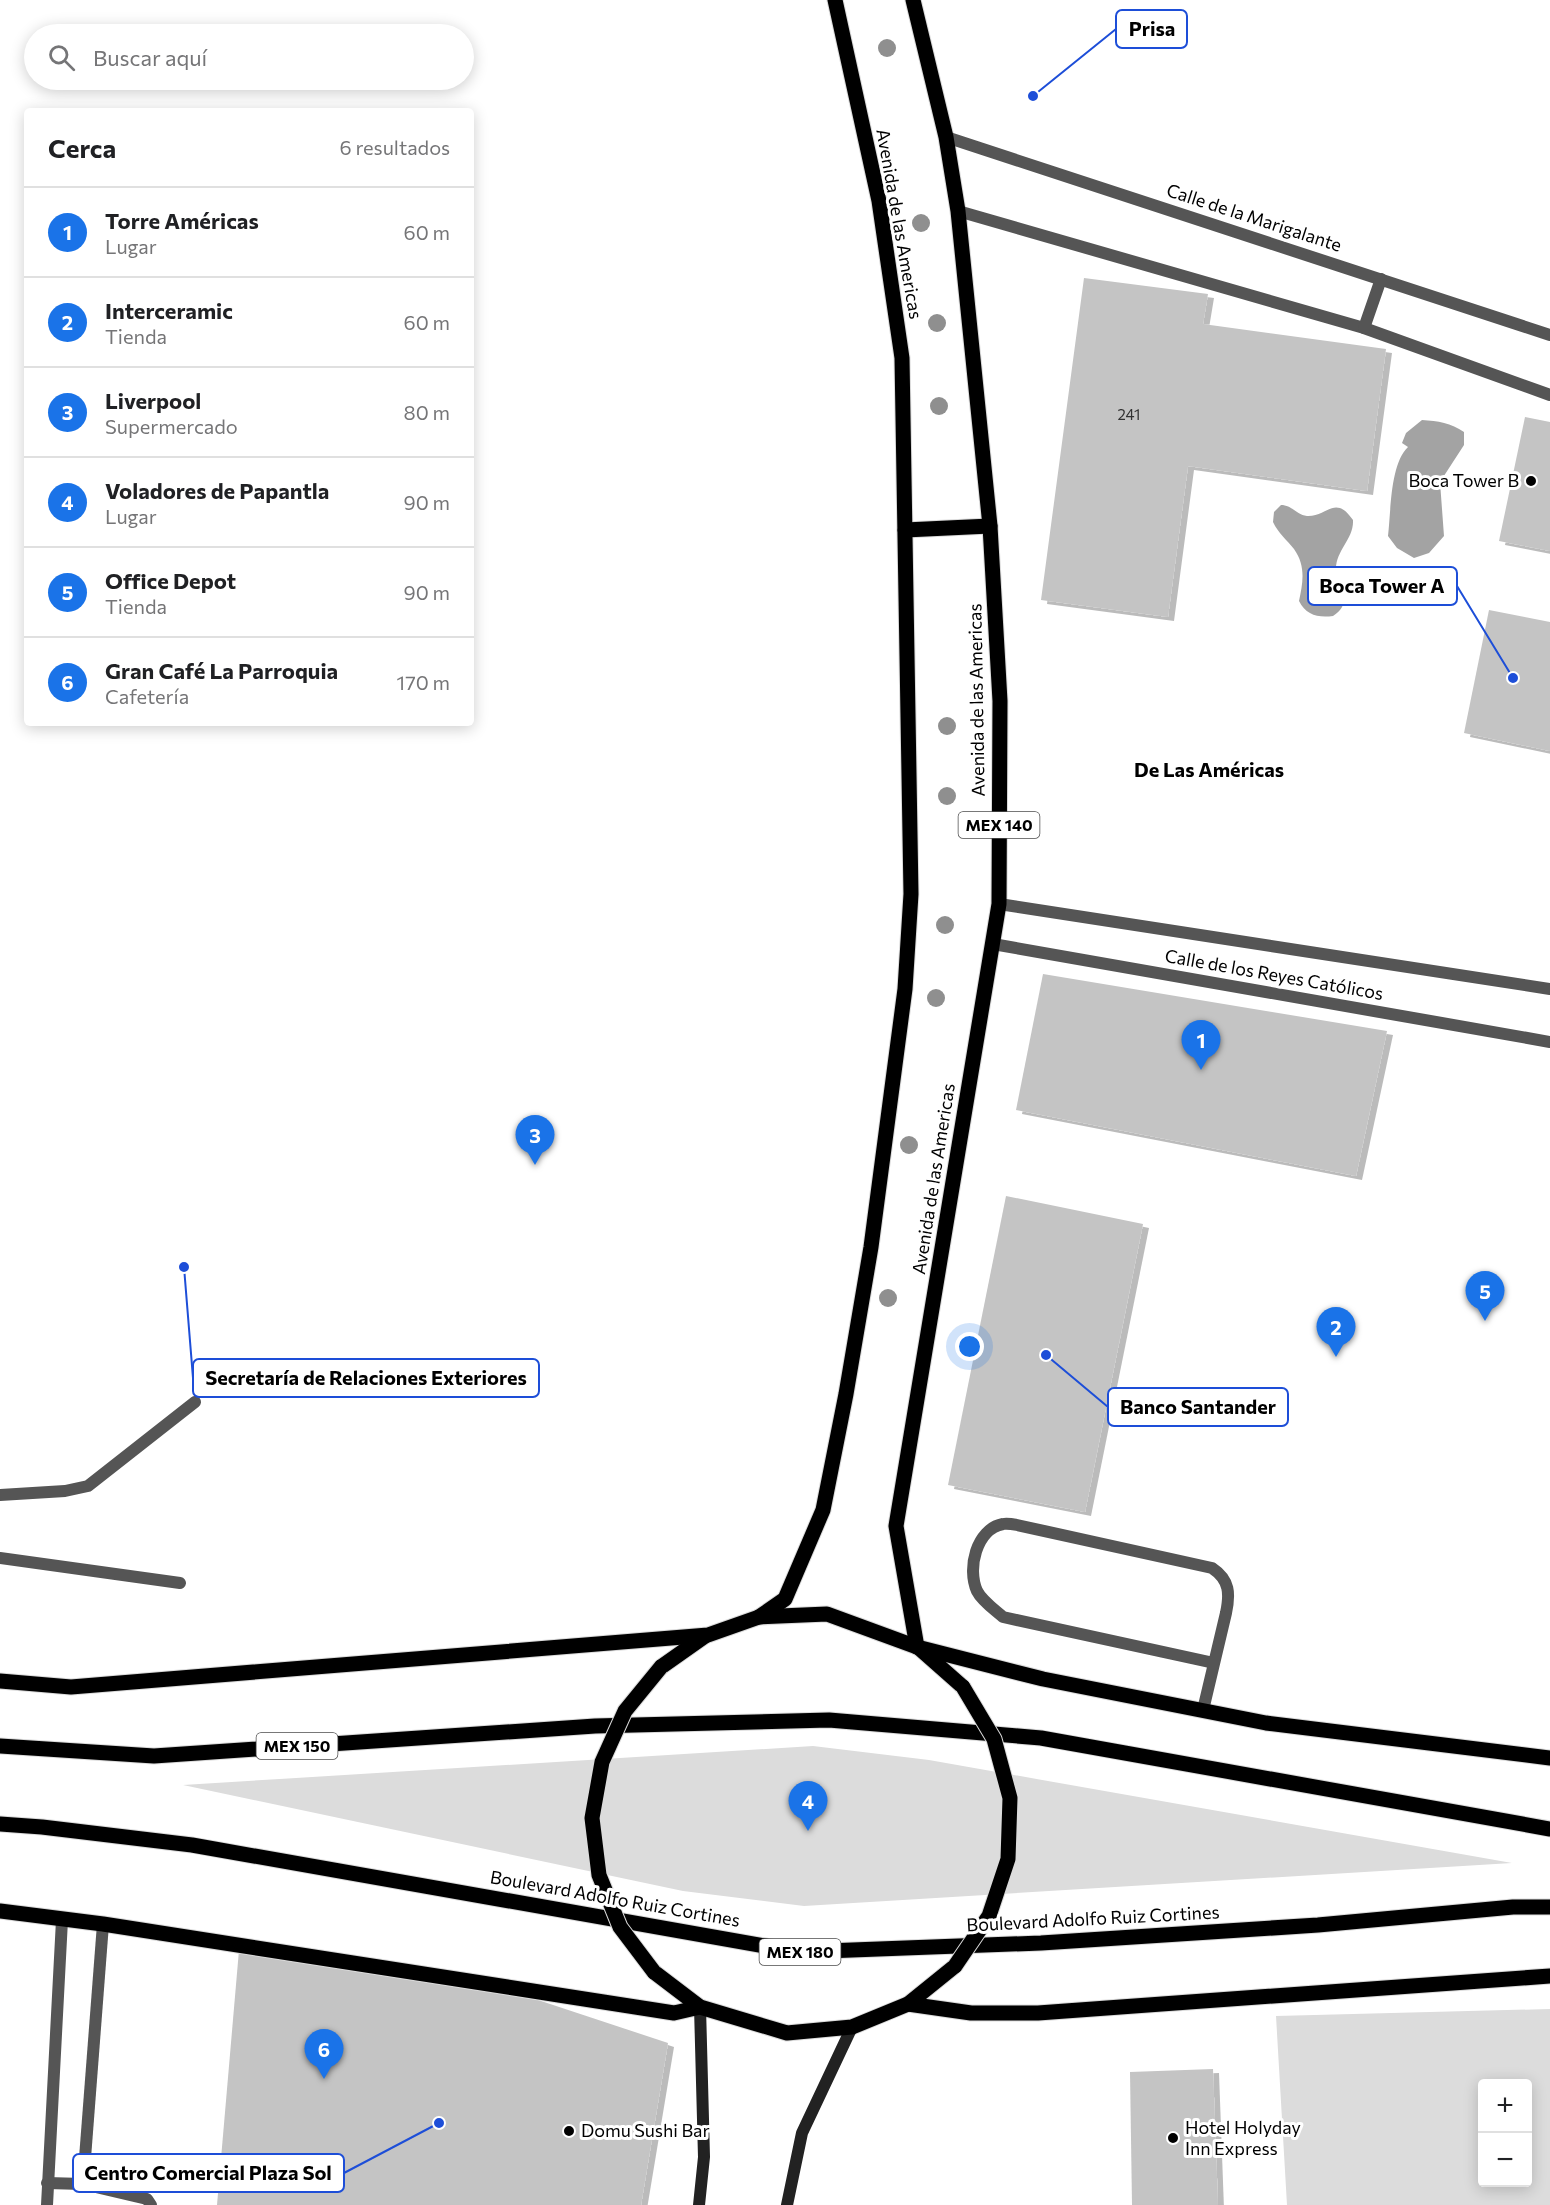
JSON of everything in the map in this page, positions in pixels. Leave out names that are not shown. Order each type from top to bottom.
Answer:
[{"type":"main road","name":"Avenida de las Americas","points":[[759,1617],[785,1599],[823,1510],[846,1394],[874,1224],[904,989],[912,894],[902,358],[879,201],[835,0]]},
{"type":"main road","name":"Avenida de las Americas","points":[[913,0],[946,136],[958,211],[990,526],[1000,701],[999,904],[896,1526],[917,1647]]},
{"type":"main road","points":[[905,530],[990,526]]},
{"type":"main road","points":[[0,1681],[71,1687],[708,1635],[759,1617],[827,1614],[917,1647],[1043,1678],[1266,1723],[1550,1758]]},
{"type":"main road","points":[[708,1635],[661,1667],[625,1711],[602,1762],[592,1818],[599,1875],[620,1928],[654,1972],[700,2007],[787,2033],[852,2027],[908,2004],[955,1966],[989,1916],[1008,1858],[1010,1798],[994,1739],[963,1687],[917,1647]]},
{"type":"main road","name":"MEX 150","points":[[0,1746],[154,1756],[595,1726],[829,1720],[1041,1738],[1550,1829]]},
{"type":"main road","name":"Boulevard Adolfo Ruiz Cortines","points":[[0,1824],[192,1845],[799,1952],[1041,1944],[1318,1925],[1513,1907],[1550,1907]]},
{"type":"main road","points":[[0,1911],[103,1924],[674,2013],[700,2007]]},
{"type":"main road","points":[[908,2004],[971,2013],[1038,2013],[1550,1976]]},
{"type":"main road","points":[[699,2205],[704,2157],[700,2007]]},
{"type":"main road","points":[[788,2205],[802,2133],[852,2027]]},
{"type":"street","name":"Calle de la Marigalante","points":[[946,136],[1550,335]]},
{"type":"street","points":[[958,211],[1364,328],[1550,395]]},
{"type":"street","points":[[1364,328],[1381,279]]},
{"type":"street","name":"Calle de los Reyes Católicos","points":[[999,904],[1550,989]]},
{"type":"street","name":"Calle de los Reyes Católicos","points":[[993,944],[1550,1042]]},
{"type":"street","points":[[0,1495],[65,1491],[88,1486],[195,1402]]},
{"type":"street","points":[[1203,1710],[1229,1597],[1229,1589],[1225,1580],[1212,1568],[1004,1523],[994,1527],[980,1542],[974,1556],[973,1573],[977,1591],[1004,1617],[1214,1662]]},
{"type":"street","points":[[0,1558],[180,1583]]},
{"type":"street","points":[[47,2205],[62,1920]]},
{"type":"street","points":[[83,2184],[103,1924]]},
{"type":"street","points":[[47,2183],[83,2184],[147,2199],[151,2205]]},
{"type":"shaded area","points":[[1422,420],[1454,426],[1464,432],[1464,445],[1440,482],[1444,536],[1429,553],[1414,558],[1397,548],[1388,536],[1395,476],[1402,455],[1408,447],[1402,443],[1406,433]]},
{"type":"shaded area","points":[[1281,505],[1307,516],[1331,509],[1341,509],[1347,512],[1353,520],[1351,533],[1339,556],[1336,569],[1344,599],[1343,605],[1333,616],[1313,614],[1305,610],[1299,601],[1302,568],[1298,555],[1273,522],[1274,512]]},
{"type":"shaded area","points":[[813,1746],[929,1760],[1512,1863],[804,1906],[683,1891],[183,1785]]},
{"type":"shaded area","points":[[1550,2009],[1550,2205],[1287,2205],[1276,2016]]},
{"type":"building","points":[[1084,278],[1208,294],[1203,324],[1386,349],[1367,491],[1188,466],[1168,617],[1041,600]]},
{"type":"building","name":"Boca Tower B","points":[[1525,417],[1550,422],[1550,551],[1499,541]]},
{"type":"building","points":[[1489,610],[1550,622],[1550,751],[1464,733]]},
{"type":"building","points":[[1043,974],[1387,1031],[1356,1176],[1016,1110]]},
{"type":"building","points":[[1006,1196],[1143,1224],[1085,1512],[948,1485]]},
{"type":"building","points":[[239,1950],[538,2000],[668,2043],[641,2205],[217,2205]]},
{"type":"building","name":"Hotel Holyday Inn Express","points":[[1213,2069],[1218,2205],[1132,2205],[1130,2072]]},
{"type":"place","name":"Prisa","points":[[1033,96]]},
{"type":"place","name":"Boca Tower B","points":[[1531,481]]},
{"type":"place","name":"Boca Tower A","points":[[1513,678]]},
{"type":"place","name":"Torre Américas","points":[[1201,1070]]},
{"type":"place","name":"Liverpool","points":[[535,1165]]},
{"type":"place","name":"Secretaría de Relaciones Exteriores","points":[[184,1267]]},
{"type":"place","name":"Office Depot","points":[[1485,1321]]},
{"type":"place","name":"Banco Santander","points":[[1046,1355]]},
{"type":"place","name":"Interceramic","points":[[1336,1357]]},
{"type":"place","name":"Voladores de Papantla","points":[[808,1831]]},
{"type":"place","name":"Gran Café La Parroquia","points":[[324,2079]]},
{"type":"place","name":"Centro Comercial Plaza Sol","points":[[439,2123]]},
{"type":"place","name":"Domu Sushi Bar","points":[[569,2131]]},
{"type":"place","name":"Hotel Holyday Inn Express","points":[[1173,2138]]},
{"type":"district","name":"De Las Américas","points":[[1209,770]]}]
